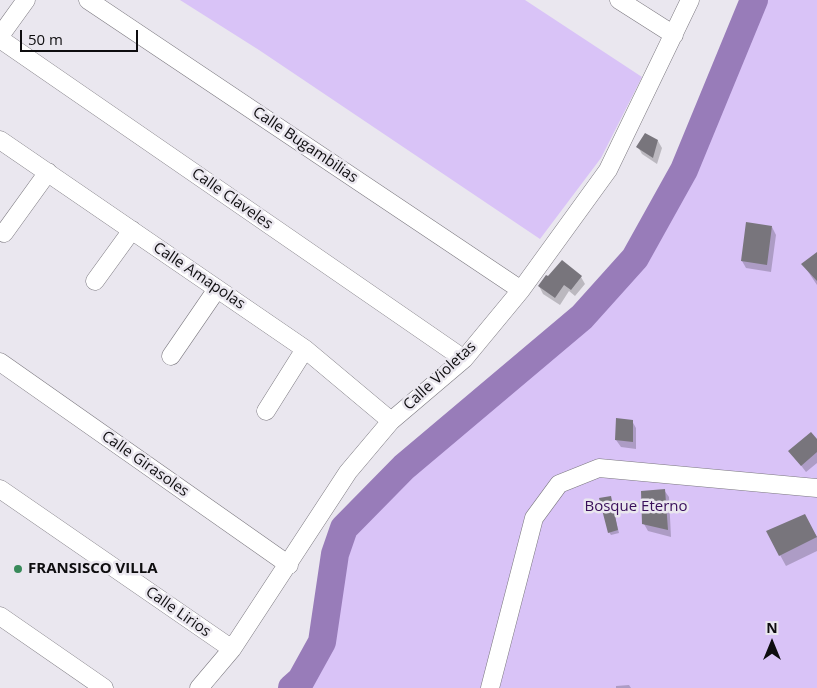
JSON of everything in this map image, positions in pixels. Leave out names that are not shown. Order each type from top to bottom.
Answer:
[{"type":"street","points":[[0,38],[26,0]]},
{"type":"street","name":"Calle Bugambilias","points":[[88,0],[522,290]]},
{"type":"street","points":[[619,0],[674,35]]},
{"type":"street","name":"Calle Violetas","points":[[198,688],[232,649],[289,565],[348,472],[391,421],[464,359],[522,290],[608,170],[690,0]]},
{"type":"street","name":"Calle Claveles","points":[[0,38],[464,359]]},
{"type":"street","name":"Calle Amapolas","points":[[0,140],[305,349],[391,421]]},
{"type":"street","points":[[4,233],[48,172]]},
{"type":"street","points":[[95,281],[132,230]]},
{"type":"street","points":[[171,356],[218,289]]},
{"type":"street","points":[[266,410],[305,349]]},
{"type":"street","name":"Calle Girasoles","points":[[0,362],[289,565]]},
{"type":"street","points":[[490,688],[534,518],[559,484],[599,468],[817,488]]},
{"type":"street","name":"Calle Lirios","points":[[0,489],[232,649]]},
{"type":"street","points":[[0,616],[104,688]]},
{"type":"green space","points":[[180,0],[525,0],[642,77],[601,158],[540,239],[259,50]]},
{"type":"green space","name":"Bosque Eterno","points":[[754,0],[817,0],[817,688],[292,688],[301,680],[322,642],[335,554],[344,528],[404,467],[582,317],[635,258],[684,170]]},
{"type":"building","points":[[645,133],[658,140],[653,158],[636,147]]},
{"type":"building","points":[[746,222],[772,226],[767,265],[741,261]]},
{"type":"building","points":[[817,252],[817,281],[801,264]]},
{"type":"building","points":[[562,260],[582,276],[571,290],[564,285],[555,298],[538,286],[546,275],[548,276]]},
{"type":"building","points":[[616,418],[633,420],[633,442],[615,440]]},
{"type":"building","points":[[811,432],[817,439],[817,452],[801,466],[788,451]]},
{"type":"building","points":[[665,489],[668,530],[642,524],[641,491]]},
{"type":"building","points":[[611,496],[618,530],[608,533],[599,498]]},
{"type":"building","points":[[805,514],[817,537],[779,556],[766,531]]},
{"type":"waterway","points":[[292,688],[301,680],[322,642],[335,554],[344,528],[404,467],[582,317],[635,258],[684,170],[754,0]]},
{"type":"place","name":"FRANSISCO VILLA","points":[[18,569]]}]
